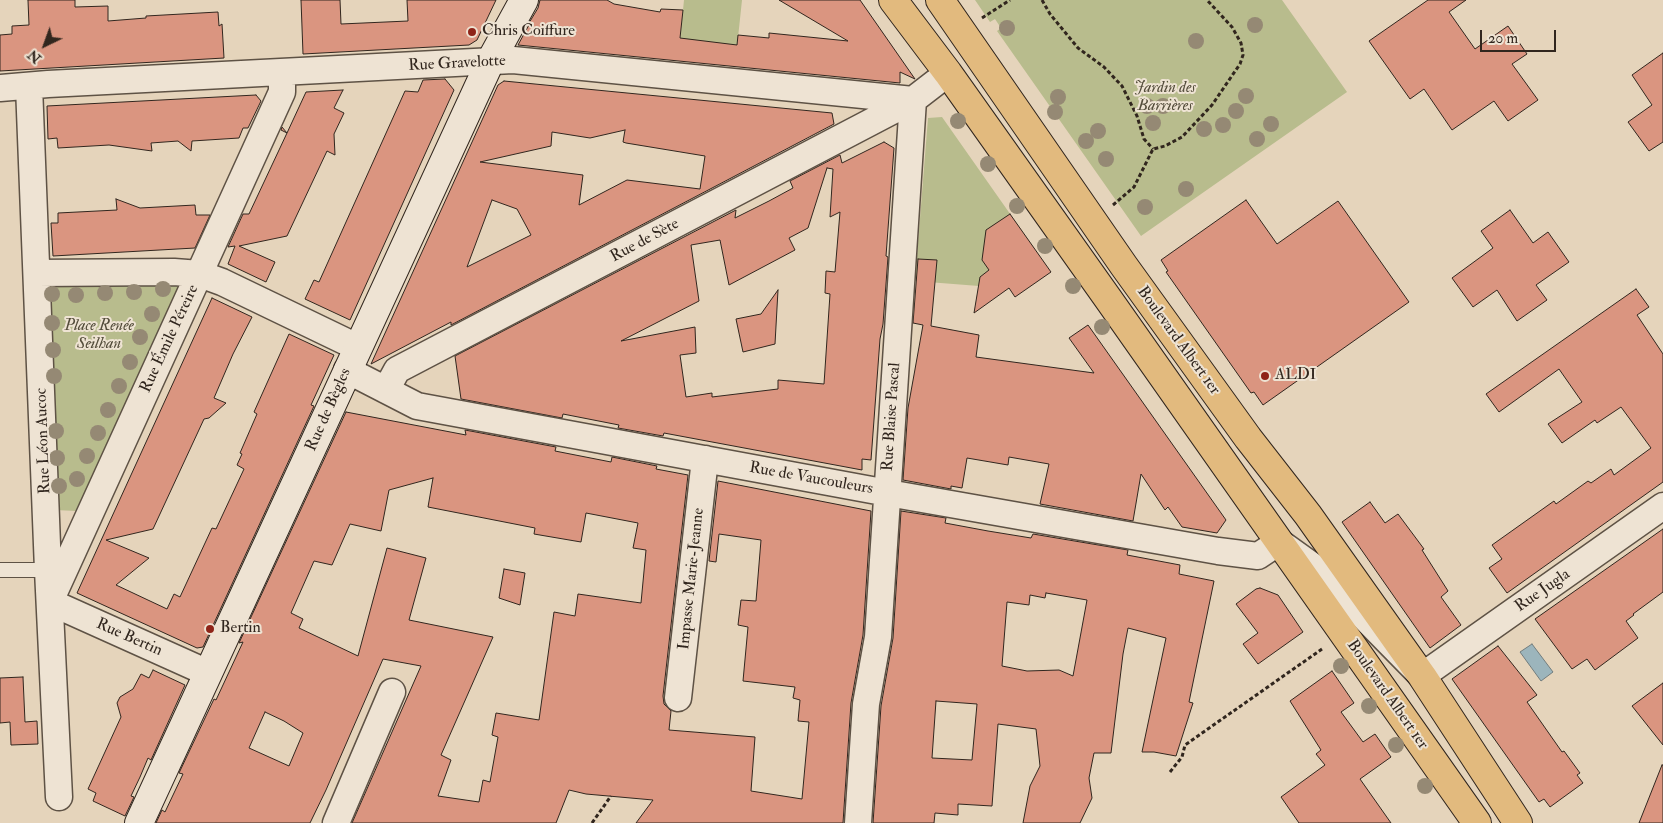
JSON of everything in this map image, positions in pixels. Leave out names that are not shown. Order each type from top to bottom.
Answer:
[{"type":"main road","name":"Boulevard Albert 1er","points":[[893,0],[948,73],[1477,823]]},
{"type":"main road","name":"Boulevard Albert 1er","points":[[940,0],[1124,266],[1248,438],[1308,515],[1422,676],[1518,823]]},
{"type":"street","name":"Rue de Bègles","points":[[139,823],[490,62],[524,0]]},
{"type":"street","points":[[933,0],[976,54]]},
{"type":"street","name":"Rue Gravelotte","points":[[0,88],[513,60],[913,100]]},
{"type":"street","name":"Rue Émile Péreire","points":[[50,602],[282,92],[282,73]]},
{"type":"street","name":"Rue de Sète","points":[[386,390],[397,370],[913,100],[948,73]]},
{"type":"street","name":"Rue Léon Aucoc","points":[[29,86],[59,797]]},
{"type":"street","name":"Rue Blaise Pascal","points":[[858,823],[866,704],[878,637],[913,100]]},
{"type":"street","name":"Rue de Vaucouleurs","points":[[37,273],[174,272],[200,274],[222,282],[352,358],[386,390],[417,406],[888,493],[1249,555],[1258,556],[1279,542]]},
{"type":"street","name":"Impasse Marie-Jeanne","points":[[678,698],[705,459]]},
{"type":"street","name":"Rue Jugla","points":[[1422,676],[1663,506]]},
{"type":"street","name":"Boulevard Albert 1er","points":[[1279,542],[1318,570],[1422,676]]},
{"type":"street","name":"Rue Bertin","points":[[50,602],[208,673]]},
{"type":"street","points":[[336,823],[392,692]]},
{"type":"lane","points":[[0,570],[48,570]]},
{"type":"path","points":[[982,18],[1010,0]]},
{"type":"path","points":[[1042,0],[1050,14],[1078,48],[1104,67],[1122,86],[1137,116],[1144,140],[1154,149]]},
{"type":"path","points":[[1112,205],[1134,187],[1154,149],[1165,146],[1182,137],[1212,105],[1240,64],[1243,55],[1241,44],[1232,27],[1207,0]]},
{"type":"path","points":[[1170,772],[1182,757],[1186,744],[1318,652]]},
{"type":"path","points":[[592,823],[611,796]]},
{"type":"green space","points":[[684,0],[742,0],[735,66],[678,60]]},
{"type":"green space","name":"Jardin des Barrières","points":[[975,0],[1282,0],[1347,92],[1141,236],[997,31],[1001,28],[995,19],[990,22]]},
{"type":"green space","points":[[942,117],[1034,248],[979,286],[915,281],[928,118]]},
{"type":"green space","name":"Place Renée Seilhan","points":[[44,281],[179,286],[77,511],[55,510]]},
{"type":"water","points":[[1532,644],[1553,672],[1541,681],[1520,652]]},
{"type":"building","points":[[28,0],[75,0],[75,7],[108,6],[108,21],[146,18],[146,16],[218,12],[219,26],[222,24],[224,58],[0,71],[0,35],[12,34],[12,26],[29,25]]},
{"type":"building","points":[[301,0],[340,0],[341,24],[408,21],[407,0],[496,0],[477,40],[469,45],[303,54]]},
{"type":"building","points":[[540,0],[607,0],[614,4],[660,12],[661,9],[683,10],[680,38],[737,45],[738,35],[769,38],[769,33],[848,41],[779,0],[860,0],[915,79],[900,72],[900,83],[518,45],[538,8]]},
{"type":"building","points":[[1428,0],[1466,0],[1449,12],[1475,49],[1508,26],[1527,54],[1512,64],[1538,100],[1508,121],[1494,101],[1452,130],[1424,89],[1410,99],[1369,41]]},
{"type":"building","points":[[1663,53],[1663,142],[1649,151],[1628,122],[1652,105],[1632,75]]},
{"type":"building","points":[[445,79],[454,90],[350,320],[305,299],[314,280],[319,282],[405,91],[418,92],[423,80]]},
{"type":"building","points":[[504,81],[832,113],[834,124],[451,325],[451,322],[371,364],[498,85]],"holes":[[[625,130],[623,142],[626,143],[705,156],[700,189],[627,180],[579,205],[583,175],[480,162],[551,146],[552,132],[590,138]],[[492,200],[517,209],[531,235],[467,267]]]},
{"type":"building","points":[[343,90],[334,108],[344,113],[334,134],[335,155],[327,151],[287,236],[239,246],[275,262],[266,282],[228,264],[235,246],[228,247],[243,214],[249,214],[306,92]]},
{"type":"building","points":[[256,95],[261,101],[248,128],[243,128],[239,138],[192,141],[191,151],[178,141],[151,143],[152,151],[109,145],[58,148],[57,138],[48,139],[47,106]]},
{"type":"building","points":[[884,142],[894,148],[886,256],[888,257],[871,460],[862,459],[862,470],[664,433],[663,436],[618,428],[619,425],[563,414],[562,418],[461,399],[455,356],[736,210],[735,218],[769,201],[793,188],[790,181],[840,155],[842,163]],"holes":[[[827,168],[833,169],[830,217],[840,212],[835,272],[826,271],[825,293],[830,294],[824,384],[778,380],[778,389],[712,397],[712,393],[686,397],[680,355],[696,353],[695,327],[621,341],[699,301],[691,245],[720,240],[729,285],[795,250],[789,238],[808,228]]]},
{"type":"building","points":[[116,199],[140,208],[195,205],[196,215],[210,215],[195,248],[53,256],[51,223],[58,223],[58,213],[117,210]]},
{"type":"building","points":[[1246,200],[1277,244],[1338,201],[1409,302],[1263,405],[1254,392],[1251,393],[1166,272],[1168,271],[1161,260]]},
{"type":"building","points":[[1510,210],[1533,243],[1548,232],[1569,262],[1536,285],[1547,300],[1517,321],[1497,290],[1473,307],[1452,278],[1493,248],[1481,231]]},
{"type":"building","points":[[1010,214],[1051,272],[1015,297],[1009,288],[974,313],[980,277],[989,270],[982,260],[986,230]]},
{"type":"building","points":[[918,259],[937,260],[931,326],[979,335],[976,357],[1094,373],[1069,338],[1088,325],[1226,520],[1217,533],[1182,527],[1168,507],[1165,510],[1141,474],[1133,521],[1040,504],[1049,464],[1009,457],[1008,465],[967,458],[962,488],[951,486],[951,489],[903,480],[908,408],[923,325],[913,323]]},
{"type":"building","points":[[1636,289],[1649,307],[1637,315],[1663,354],[1663,482],[1507,593],[1489,568],[1502,559],[1492,545],[1554,501],[1556,504],[1588,481],[1591,483],[1611,469],[1614,475],[1651,448],[1621,407],[1597,423],[1595,420],[1562,443],[1548,424],[1582,402],[1559,369],[1499,412],[1486,394]]},
{"type":"building","points":[[778,290],[775,344],[743,352],[736,319],[761,314]]},
{"type":"building","points":[[212,298],[252,317],[214,398],[226,403],[209,418],[204,419],[153,529],[106,540],[149,558],[116,585],[167,609],[174,594],[180,597],[212,528],[216,529],[244,469],[237,465],[242,454],[240,453],[257,414],[254,412],[289,334],[334,355],[311,405],[314,406],[203,647],[197,648],[77,593]]},
{"type":"building","points":[[346,412],[466,435],[465,430],[556,447],[555,451],[611,462],[612,457],[657,466],[656,469],[688,475],[663,696],[664,704],[671,711],[669,730],[755,737],[751,791],[802,799],[809,722],[798,721],[800,700],[793,698],[795,687],[743,681],[748,627],[738,625],[741,600],[756,601],[761,540],[719,534],[716,562],[709,561],[718,481],[871,511],[863,635],[851,703],[843,823],[636,823],[653,800],[586,794],[569,790],[556,823],[352,823],[421,666],[383,659],[310,823],[156,823],[162,810],[165,812],[183,774],[179,773],[243,642],[239,643]],"holes":[[[433,478],[428,507],[535,528],[534,534],[581,542],[586,513],[638,523],[633,548],[646,550],[641,603],[578,594],[575,616],[554,612],[539,720],[496,713],[492,735],[498,737],[490,782],[483,780],[479,802],[438,796],[451,760],[441,755],[493,637],[409,620],[426,558],[387,548],[358,656],[299,628],[303,619],[291,613],[314,561],[332,565],[350,524],[381,531],[389,490]],[[265,712],[303,733],[289,766],[249,748]]]},
{"type":"building","points":[[1370,502],[1385,523],[1398,514],[1424,549],[1422,550],[1448,591],[1441,597],[1461,625],[1430,648],[1342,522]]},
{"type":"building","points":[[901,511],[946,518],[945,523],[988,531],[1031,538],[1033,534],[1128,550],[1127,555],[1180,565],[1179,574],[1214,581],[1189,702],[1193,703],[1176,756],[1142,752],[1166,638],[1128,628],[1111,753],[1094,753],[1089,778],[1092,798],[1080,823],[1023,823],[1030,786],[1040,766],[1036,729],[998,724],[992,806],[958,804],[958,815],[935,813],[934,823],[873,823],[881,706],[893,638]],"holes":[[[1046,593],[1087,600],[1073,676],[1059,670],[1027,671],[1002,666],[1007,602],[1029,605],[1030,595],[1045,598]],[[936,701],[977,704],[972,760],[932,758]]]},
{"type":"building","points":[[1663,529],[1663,592],[1626,621],[1638,638],[1595,670],[1587,659],[1572,669],[1535,619]]},
{"type":"building","points":[[504,569],[525,573],[520,605],[499,598]]},
{"type":"building","points":[[1260,588],[1278,595],[1303,632],[1258,664],[1243,644],[1258,633],[1236,604]]},
{"type":"building","points":[[1498,646],[1537,695],[1527,702],[1562,752],[1564,751],[1580,773],[1577,775],[1583,783],[1550,807],[1544,799],[1539,802],[1452,679]]},
{"type":"building","points":[[153,670],[185,685],[151,760],[148,758],[131,796],[134,797],[125,816],[93,801],[96,793],[88,789],[121,717],[117,703],[120,697],[133,689],[141,674],[149,678]]},
{"type":"building","points":[[1332,671],[1354,703],[1341,712],[1363,742],[1375,734],[1391,757],[1360,779],[1391,823],[1299,823],[1281,797],[1325,765],[1316,754],[1321,750],[1290,701]]},
{"type":"building","points":[[23,677],[25,722],[37,721],[38,744],[11,745],[10,722],[0,723],[0,678]]},
{"type":"building","points":[[1663,683],[1663,745],[1632,706]]},
{"type":"building","points":[[1662,765],[1663,823],[1639,823]]},
{"type":"place","name":"Chris Coiffure","points":[[472,32]]},
{"type":"place","name":"ALDI","points":[[1265,376]]},
{"type":"place","name":"Bertin","points":[[210,629]]}]
